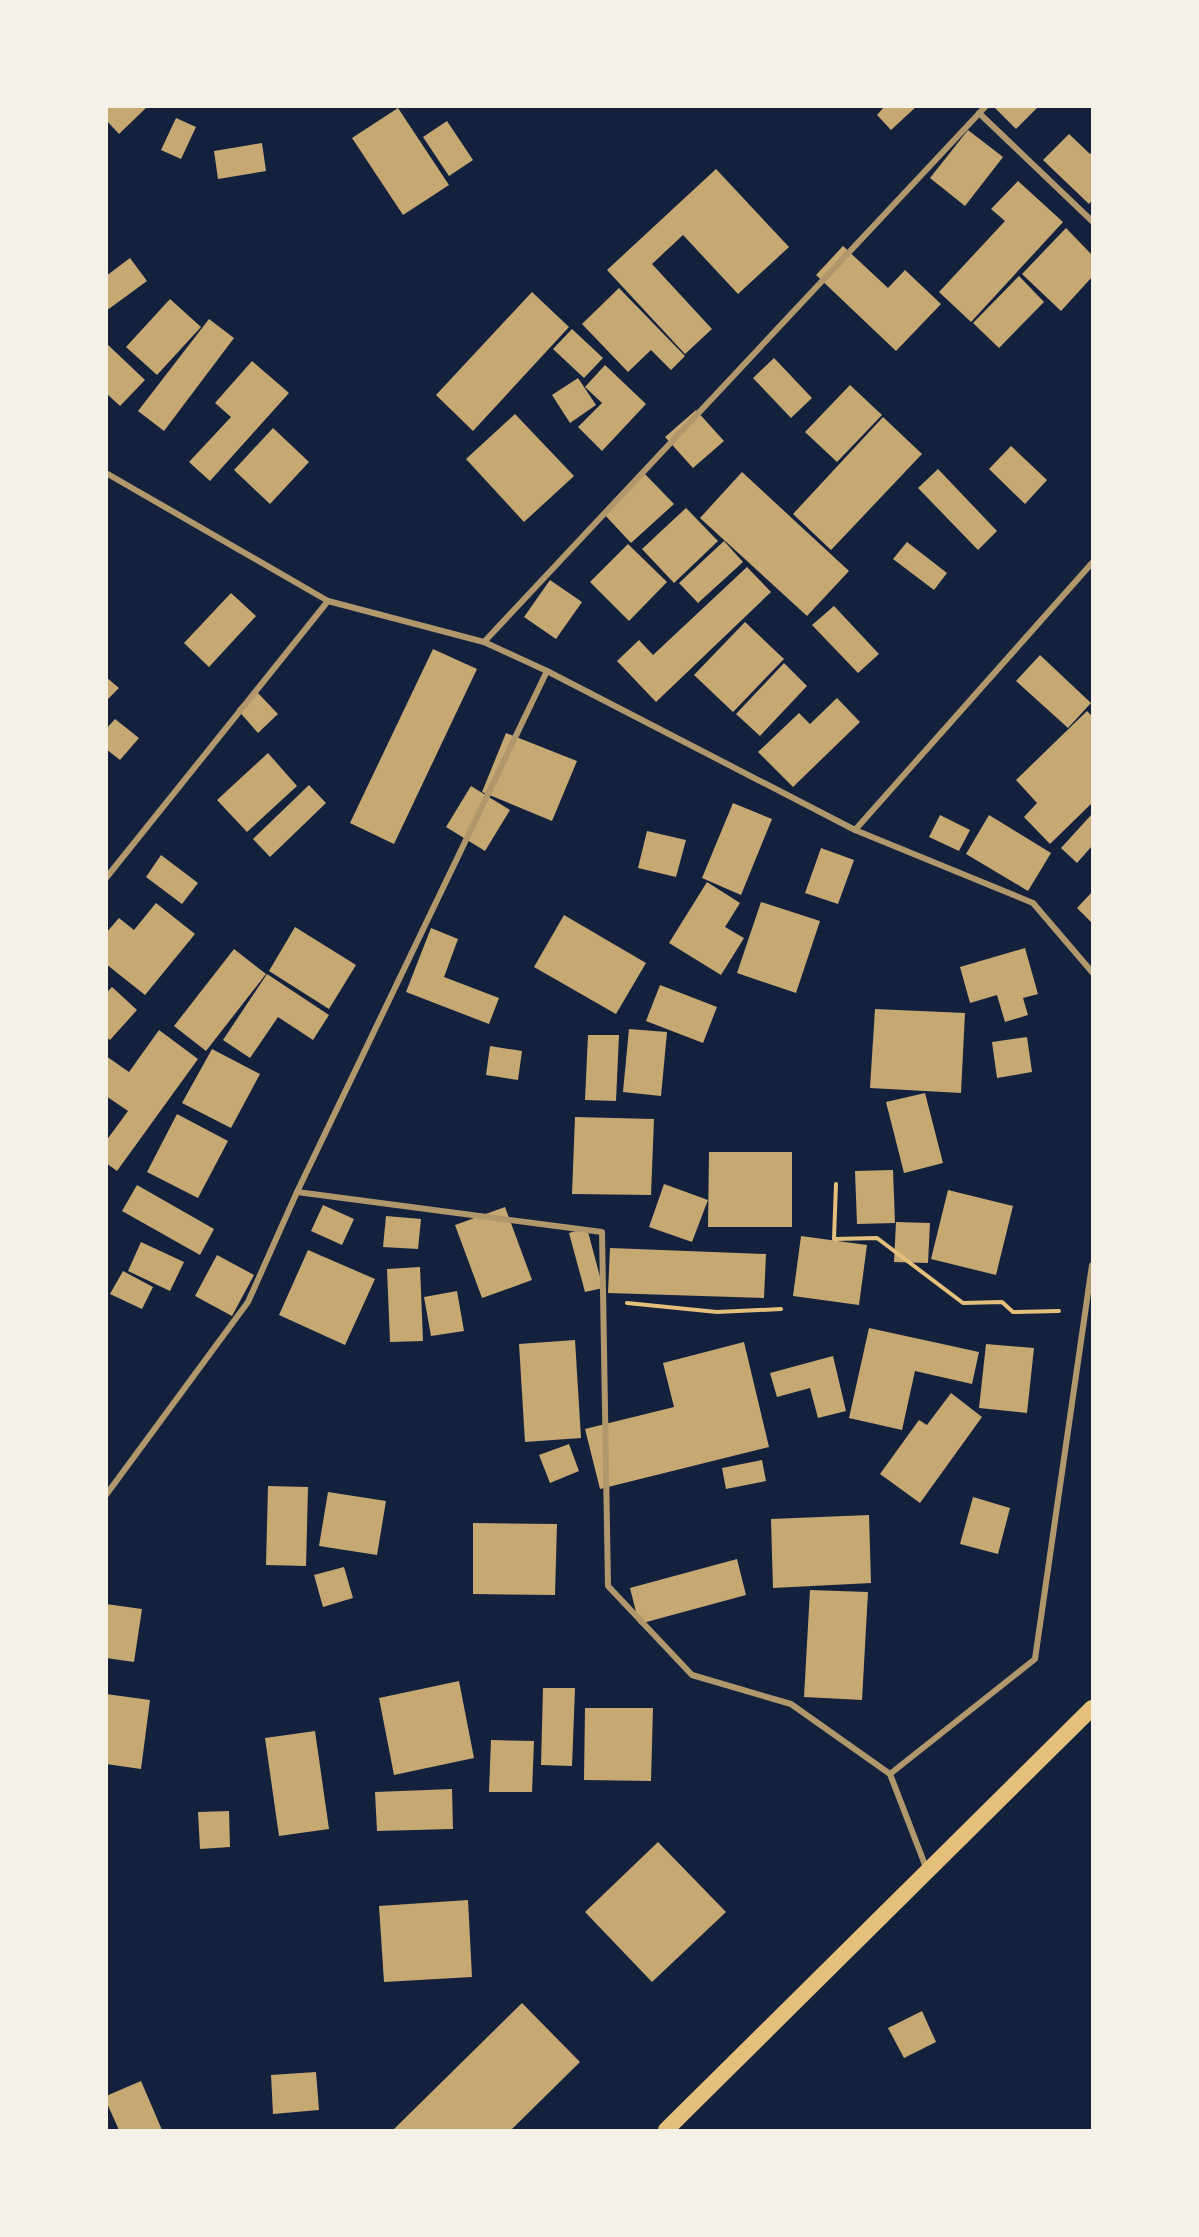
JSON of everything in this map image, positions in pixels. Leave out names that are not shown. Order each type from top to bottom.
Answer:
[{"type":"highway","points":[[666,2130],[1092,1708]]},
{"type":"street","points":[[484,642],[986,106]]},
{"type":"street","points":[[979,113],[1092,221]]},
{"type":"street","points":[[106,473],[328,601],[484,642],[547,671],[855,830],[1033,903],[1092,972]]},
{"type":"street","points":[[855,830],[1092,563]]},
{"type":"street","points":[[106,878],[328,601]]},
{"type":"street","points":[[106,1495],[248,1302],[297,1192],[547,671]]},
{"type":"street","points":[[297,1192],[602,1232],[608,1586],[692,1675],[791,1704],[890,1774],[928,1872]]},
{"type":"street","points":[[890,1774],[1035,1659],[1092,1264]]},
{"type":"path","points":[[836,1184],[834,1239],[877,1238],[963,1303],[1002,1302],[1013,1312],[1086,1311]]},
{"type":"path","points":[[603,1301],[717,1312],[781,1309]]},
{"type":"building","points":[[106,106],[148,106],[119,134],[106,120]]},
{"type":"building","points":[[885,106],[917,106],[891,130],[877,115]]},
{"type":"building","points":[[993,106],[1039,106],[1016,129]]},
{"type":"building","points":[[398,108],[449,185],[403,215],[352,138]]},
{"type":"building","points":[[176,118],[196,127],[181,159],[161,150]]},
{"type":"building","points":[[447,121],[473,160],[449,176],[423,137]]},
{"type":"building","points":[[968,130],[1003,157],[965,206],[930,178]]},
{"type":"building","points":[[1069,134],[1090,154],[1092,152],[1092,200],[1089,204],[1043,160]]},
{"type":"building","points":[[262,143],[266,171],[218,179],[214,151]]},
{"type":"building","points":[[716,169],[789,247],[738,294],[683,235],[652,264],[712,329],[685,354],[607,270]]},
{"type":"building","points":[[1018,181],[1063,222],[971,322],[939,292],[1005,221],[991,209]]},
{"type":"building","points":[[1066,228],[1092,255],[1092,277],[1061,311],[1022,274]]},
{"type":"building","points":[[843,246],[888,288],[905,270],[941,304],[896,351],[816,275]]},
{"type":"building","points":[[130,258],[147,281],[106,311],[106,276]]},
{"type":"building","points":[[1019,276],[1044,302],[999,348],[973,323]]},
{"type":"building","points":[[619,288],[685,356],[671,370],[651,350],[628,372],[582,324]]},
{"type":"building","points":[[532,292],[569,327],[473,431],[436,395]]},
{"type":"building","points":[[170,299],[201,327],[157,375],[126,347]]},
{"type":"building","points":[[209,319],[234,338],[164,431],[138,411]]},
{"type":"building","points":[[572,329],[603,358],[584,378],[553,349]]},
{"type":"building","points":[[106,343],[145,380],[120,406],[106,393]]},
{"type":"building","points":[[774,358],[812,398],[791,418],[753,378]]},
{"type":"building","points":[[252,361],[289,393],[210,481],[189,462],[231,417],[215,403]]},
{"type":"building","points":[[605,365],[646,404],[602,451],[578,427],[602,403],[585,387]]},
{"type":"building","points":[[578,378],[596,405],[570,423],[552,395]]},
{"type":"building","points":[[850,385],[882,415],[837,462],[805,432]]},
{"type":"building","points":[[696,410],[724,441],[693,468],[665,437]]},
{"type":"building","points":[[515,414],[574,476],[524,522],[466,459]]},
{"type":"building","points":[[883,417],[922,454],[831,550],[793,514]]},
{"type":"building","points":[[273,428],[309,462],[270,504],[234,470]]},
{"type":"building","points":[[1011,446],[1047,480],[1025,504],[989,469]]},
{"type":"building","points":[[938,469],[997,531],[978,550],[918,488]]},
{"type":"building","points":[[742,472],[849,571],[807,616],[700,518]]},
{"type":"building","points":[[644,473],[674,504],[631,543],[603,513]]},
{"type":"building","points":[[686,508],[718,541],[674,583],[642,549]]},
{"type":"building","points":[[724,541],[743,562],[698,603],[679,583]]},
{"type":"building","points":[[907,542],[947,573],[934,590],[893,559]]},
{"type":"building","points":[[628,544],[667,582],[629,621],[590,582]]},
{"type":"building","points":[[747,567],[771,592],[656,702],[617,661],[639,640],[653,655]]},
{"type":"building","points":[[550,580],[582,602],[556,639],[524,617]]},
{"type":"building","points":[[231,593],[256,616],[209,667],[184,643]]},
{"type":"building","points":[[834,606],[879,654],[858,673],[812,625]]},
{"type":"building","points":[[745,622],[784,659],[733,712],[694,675]]},
{"type":"building","points":[[433,649],[477,669],[394,844],[350,823]]},
{"type":"building","points":[[1040,655],[1091,703],[1068,728],[1016,681]]},
{"type":"building","points":[[784,663],[807,686],[760,736],[736,714]]},
{"type":"building","points":[[106,677],[119,688],[106,701]]},
{"type":"building","points":[[256,691],[278,714],[258,733],[237,709]]},
{"type":"building","points":[[837,698],[860,722],[793,787],[758,752],[799,713],[810,724]]},
{"type":"building","points":[[1087,711],[1092,716],[1092,803],[1050,844],[1024,817],[1037,803],[1016,780]]},
{"type":"building","points":[[115,719],[139,738],[120,760],[106,749],[106,729]]},
{"type":"building","points":[[506,733],[577,761],[552,821],[482,792]]},
{"type":"building","points":[[268,753],[297,786],[247,832],[217,800]]},
{"type":"building","points":[[309,785],[326,803],[270,857],[253,839]]},
{"type":"building","points":[[471,786],[510,810],[485,851],[446,827]]},
{"type":"building","points":[[733,803],[772,819],[741,895],[702,878]]},
{"type":"building","points":[[1092,814],[1092,846],[1077,863],[1061,848]]},
{"type":"building","points":[[940,815],[970,830],[959,851],[929,837]]},
{"type":"building","points":[[989,815],[1051,853],[1028,891],[966,854]]},
{"type":"building","points":[[647,831],[686,840],[676,877],[638,868]]},
{"type":"building","points":[[821,848],[854,860],[838,904],[805,893]]},
{"type":"building","points":[[161,855],[198,883],[182,904],[146,877]]},
{"type":"building","points":[[707,882],[740,903],[725,927],[744,938],[721,975],[669,943]]},
{"type":"building","points":[[1092,892],[1092,923],[1077,908]]},
{"type":"building","points":[[761,902],[820,921],[796,993],[737,973]]},
{"type":"building","points":[[156,903],[195,934],[145,995],[106,964],[106,933],[119,918],[134,930]]},
{"type":"building","points":[[564,915],[646,963],[616,1014],[534,967]]},
{"type":"building","points":[[295,927],[356,965],[329,1009],[269,971]]},
{"type":"building","points":[[431,928],[458,939],[444,977],[499,998],[489,1024],[406,992]]},
{"type":"building","points":[[1025,948],[1038,994],[1023,998],[1028,1015],[1005,1022],[997,995],[970,1003],[960,967]]},
{"type":"building","points":[[234,949],[266,974],[206,1051],[174,1026]]},
{"type":"building","points":[[267,974],[329,1015],[313,1040],[278,1017],[250,1058],[223,1040]]},
{"type":"building","points":[[660,985],[717,1007],[703,1043],[646,1021]]},
{"type":"building","points":[[112,987],[137,1010],[110,1040],[106,1037],[106,993]]},
{"type":"building","points":[[875,1009],[965,1013],[961,1093],[870,1088]]},
{"type":"building","points":[[629,1029],[667,1032],[661,1096],[623,1092]]},
{"type":"building","points":[[159,1030],[198,1059],[117,1171],[106,1163],[106,1141],[128,1111],[106,1096],[106,1056],[129,1072]]},
{"type":"building","points":[[588,1035],[619,1035],[616,1101],[585,1100]]},
{"type":"building","points":[[1027,1037],[1032,1072],[997,1078],[992,1042]]},
{"type":"building","points":[[490,1046],[522,1051],[518,1080],[486,1075]]},
{"type":"building","points":[[212,1049],[260,1074],[231,1128],[182,1103]]},
{"type":"building","points":[[925,1093],[943,1163],[904,1173],[886,1102]]},
{"type":"building","points":[[177,1114],[228,1141],[198,1198],[147,1172]]},
{"type":"building","points":[[575,1117],[654,1119],[651,1195],[572,1194]]},
{"type":"building","points":[[709,1152],[792,1152],[792,1227],[708,1227]]},
{"type":"building","points":[[893,1170],[895,1223],[857,1224],[855,1171]]},
{"type":"building","points":[[664,1184],[708,1200],[692,1242],[649,1227]]},
{"type":"building","points":[[137,1185],[214,1229],[200,1255],[122,1211]]},
{"type":"building","points":[[948,1190],[1013,1206],[996,1275],[931,1259]]},
{"type":"building","points":[[323,1205],[354,1219],[342,1245],[311,1231]]},
{"type":"building","points":[[505,1207],[532,1280],[482,1298],[455,1225]]},
{"type":"building","points":[[386,1216],[421,1219],[418,1249],[383,1247]]},
{"type":"building","points":[[896,1222],[930,1223],[928,1263],[894,1262]]},
{"type":"building","points":[[587,1228],[603,1288],[585,1292],[569,1233]]},
{"type":"building","points":[[801,1236],[867,1245],[859,1305],[793,1296]]},
{"type":"building","points":[[141,1242],[184,1262],[170,1291],[128,1271]]},
{"type":"building","points":[[610,1248],[766,1254],[764,1298],[608,1293]]},
{"type":"building","points":[[308,1250],[375,1279],[345,1345],[279,1315]]},
{"type":"building","points":[[217,1255],[254,1275],[232,1316],[195,1296]]},
{"type":"building","points":[[420,1267],[423,1341],[390,1342],[387,1269]]},
{"type":"building","points":[[123,1271],[153,1287],[142,1309],[110,1294]]},
{"type":"building","points":[[457,1291],[464,1331],[431,1336],[424,1297]]},
{"type":"building","points":[[869,1328],[979,1352],[972,1384],[915,1371],[902,1430],[849,1418]]},
{"type":"building","points":[[575,1340],[581,1438],[525,1442],[519,1344]]},
{"type":"building","points":[[744,1342],[769,1447],[600,1489],[585,1429],[674,1407],[663,1363]]},
{"type":"building","points":[[986,1344],[1034,1348],[1027,1413],[979,1408]]},
{"type":"building","points":[[833,1356],[846,1411],[818,1418],[810,1388],[777,1397],[770,1373]]},
{"type":"building","points":[[951,1393],[982,1417],[920,1503],[880,1474],[919,1420],[927,1425]]},
{"type":"building","points":[[569,1444],[579,1471],[550,1483],[539,1455]]},
{"type":"building","points":[[762,1460],[766,1481],[726,1489],[722,1468]]},
{"type":"building","points":[[268,1486],[308,1487],[306,1566],[266,1565]]},
{"type":"building","points":[[328,1492],[386,1501],[377,1555],[319,1546]]},
{"type":"building","points":[[973,1497],[1010,1508],[998,1554],[960,1544]]},
{"type":"building","points":[[869,1515],[871,1583],[773,1588],[771,1519]]},
{"type":"building","points":[[473,1523],[557,1524],[555,1595],[473,1594]]},
{"type":"building","points":[[737,1559],[746,1595],[639,1624],[630,1588]]},
{"type":"building","points":[[344,1567],[353,1598],[323,1607],[314,1575]]},
{"type":"building","points":[[810,1590],[868,1592],[862,1700],[804,1697]]},
{"type":"building","points":[[106,1604],[142,1609],[134,1662],[106,1658]]},
{"type":"building","points":[[459,1681],[474,1758],[394,1775],[379,1698]]},
{"type":"building","points":[[543,1688],[575,1688],[572,1766],[541,1765]]},
{"type":"building","points":[[106,1694],[150,1700],[141,1769],[106,1764]]},
{"type":"building","points":[[585,1708],[653,1708],[651,1781],[584,1780]]},
{"type":"building","points":[[315,1731],[329,1829],[279,1836],[265,1738]]},
{"type":"building","points":[[491,1740],[534,1741],[532,1792],[489,1792]]},
{"type":"building","points":[[452,1789],[453,1829],[377,1831],[375,1792]]},
{"type":"building","points":[[229,1811],[230,1847],[200,1849],[198,1812]]},
{"type":"building","points":[[658,1842],[726,1912],[652,1982],[585,1912]]},
{"type":"building","points":[[468,1900],[472,1977],[384,1982],[379,1906]]},
{"type":"building","points":[[522,2003],[580,2062],[511,2130],[393,2130]]},
{"type":"building","points":[[922,2011],[936,2042],[904,2058],[888,2028]]},
{"type":"building","points":[[316,2072],[319,2110],[273,2114],[271,2075]]},
{"type":"building","points":[[141,2081],[162,2130],[119,2130],[106,2096]]}]
